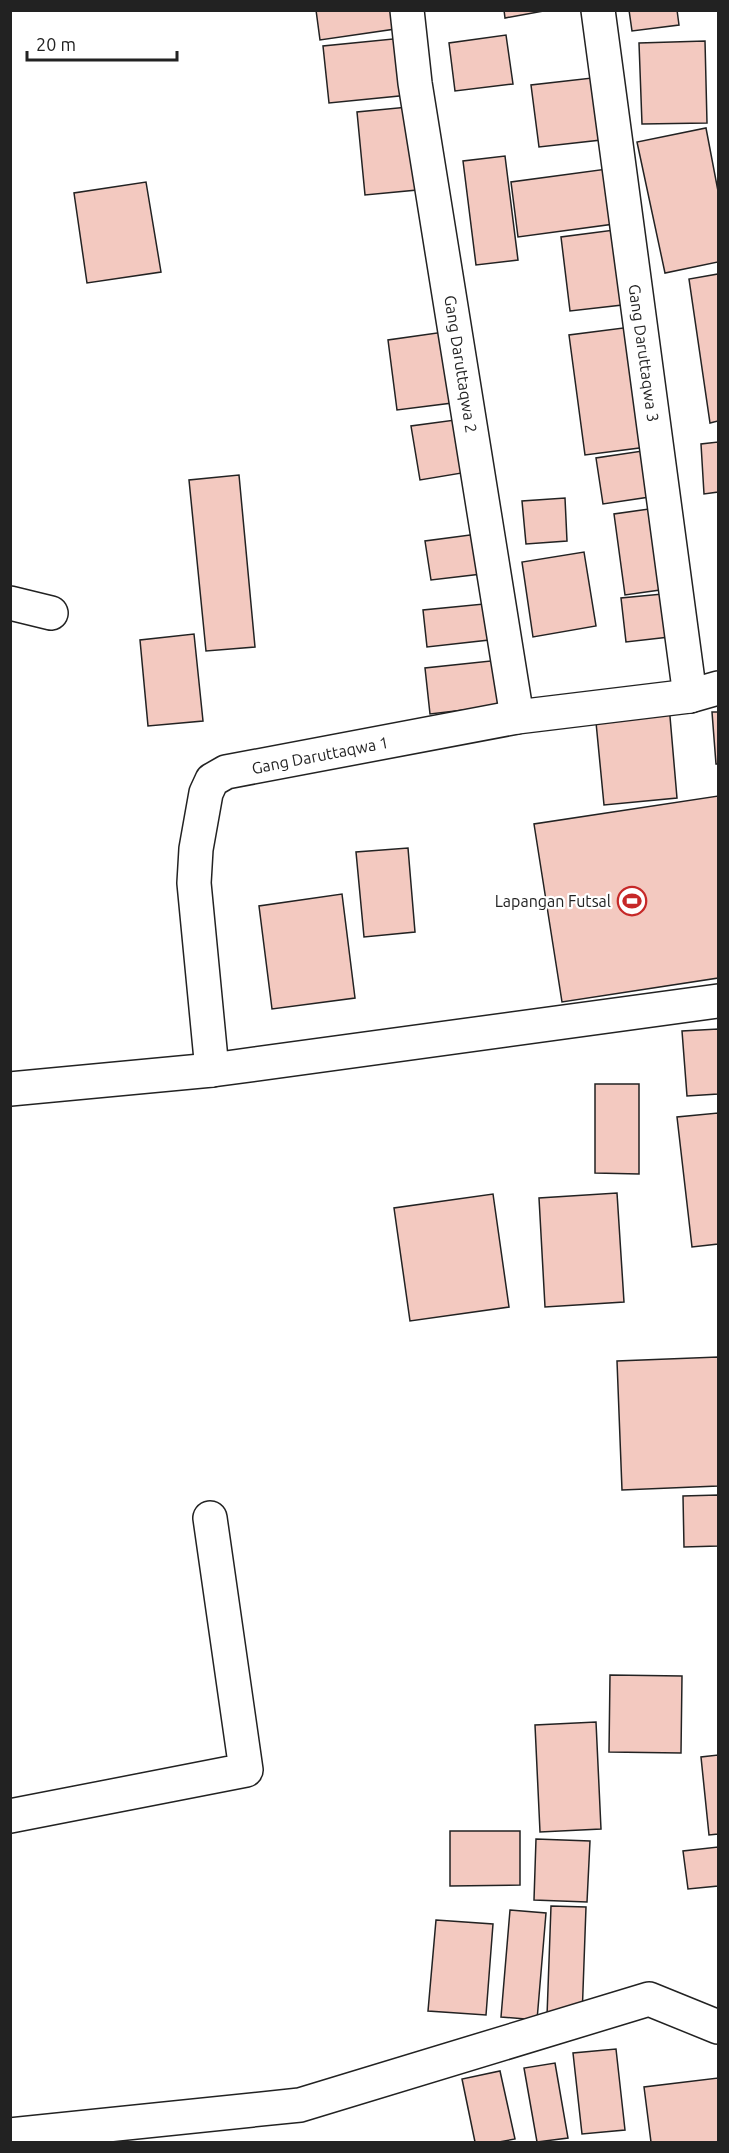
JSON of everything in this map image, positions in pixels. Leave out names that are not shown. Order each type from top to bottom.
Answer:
[{"type":"street","name":"Gang Daruttaqwa 2","points":[[407,10],[417,95],[517,717]]},
{"type":"street","name":"Gang Daruttaqwa 3","points":[[598,10],[704,692]]},
{"type":"street","points":[[10,603],[51,613]]},
{"type":"street","name":"Gang Daruttaqwa 1","points":[[212,1070],[194,883],[196,849],[206,793],[212,780],[226,772],[517,717],[704,692]]},
{"type":"street","points":[[10,1089],[212,1070],[718,1001]]},
{"type":"street","points":[[10,1816],[246,1770],[210,1518]]},
{"type":"street","points":[[10,2135],[300,2105],[649,1999],[718,2027]]},
{"type":"building","points":[[316,10],[399,10],[402,28],[320,40]]},
{"type":"building","points":[[504,10],[549,10],[505,18]]},
{"type":"building","points":[[629,10],[677,10],[679,25],[632,31]]},
{"type":"building","points":[[506,35],[513,84],[455,91],[449,43]]},
{"type":"building","points":[[403,38],[409,95],[329,103],[323,46]]},
{"type":"building","points":[[705,41],[707,123],[642,124],[639,43]]},
{"type":"building","points":[[592,78],[601,140],[539,147],[531,85]]},
{"type":"building","points":[[408,107],[417,190],[365,195],[357,112]]},
{"type":"building","points":[[706,128],[718,191],[718,262],[665,273],[637,142]]},
{"type":"building","points":[[505,156],[518,260],[476,265],[463,161]]},
{"type":"building","points":[[607,169],[614,224],[518,237],[511,182]]},
{"type":"building","points":[[146,182],[161,272],[87,283],[74,193]]},
{"type":"building","points":[[622,229],[631,304],[570,311],[561,237]]},
{"type":"building","points":[[718,274],[718,421],[710,423],[689,279]]},
{"type":"building","points":[[631,327],[647,447],[585,455],[569,335]]},
{"type":"building","points":[[451,331],[460,402],[397,410],[388,340]]},
{"type":"building","points":[[455,420],[462,473],[420,480],[411,426]]},
{"type":"building","points":[[718,442],[718,492],[704,494],[701,444]]},
{"type":"building","points":[[649,450],[656,496],[603,504],[596,458]]},
{"type":"building","points":[[239,475],[255,647],[206,651],[189,480]]},
{"type":"building","points":[[565,498],[567,541],[526,544],[522,501]]},
{"type":"building","points":[[663,507],[674,588],[625,595],[614,514]]},
{"type":"building","points":[[485,533],[490,573],[431,580],[425,541]]},
{"type":"building","points":[[584,552],[596,626],[533,637],[522,562]]},
{"type":"building","points":[[673,593],[678,636],[626,642],[621,598]]},
{"type":"building","points":[[494,603],[498,639],[427,647],[423,610]]},
{"type":"building","points":[[194,634],[203,721],[148,726],[140,640]]},
{"type":"building","points":[[500,660],[506,705],[430,714],[425,668]]},
{"type":"building","points":[[669,705],[677,798],[604,805],[595,712]]},
{"type":"building","points":[[712,712],[718,712],[718,764],[716,764]]},
{"type":"building","name":"Lapangan Futsal","points":[[718,796],[718,978],[562,1002],[534,824]]},
{"type":"building","points":[[408,848],[415,932],[364,937],[356,852]]},
{"type":"building","points":[[342,894],[355,998],[272,1009],[259,906]]},
{"type":"building","points":[[718,1029],[718,1094],[687,1096],[682,1031]]},
{"type":"building","points":[[595,1084],[639,1084],[639,1174],[595,1173]]},
{"type":"building","points":[[718,1113],[718,1244],[692,1247],[677,1117]]},
{"type":"building","points":[[617,1193],[624,1302],[545,1307],[539,1198]]},
{"type":"building","points":[[493,1194],[509,1307],[410,1321],[394,1208]]},
{"type":"building","points":[[718,1357],[718,1486],[622,1490],[617,1361]]},
{"type":"building","points":[[718,1495],[718,1546],[684,1547],[683,1496]]},
{"type":"building","points":[[610,1675],[682,1676],[681,1753],[609,1752]]},
{"type":"building","points":[[596,1722],[601,1829],[540,1832],[535,1725]]},
{"type":"building","points":[[718,1755],[718,1834],[709,1835],[701,1757]]},
{"type":"building","points":[[450,1831],[520,1831],[520,1885],[450,1886]]},
{"type":"building","points":[[536,1839],[590,1841],[587,1902],[534,1900]]},
{"type":"building","points":[[718,1847],[718,1886],[688,1889],[683,1851]]},
{"type":"building","points":[[551,1906],[586,1907],[582,2018],[547,2016]]},
{"type":"building","points":[[510,1910],[546,1913],[537,2020],[501,2017]]},
{"type":"building","points":[[436,1920],[493,1924],[486,2015],[428,2011]]},
{"type":"building","points":[[616,2049],[625,2130],[582,2134],[573,2053]]},
{"type":"building","points":[[555,2063],[568,2138],[537,2142],[524,2068]]},
{"type":"building","points":[[500,2071],[515,2139],[475,2142],[462,2079]]},
{"type":"building","points":[[718,2078],[718,2142],[651,2142],[644,2087]]},
{"type":"place","name":"Lapangan Futsal","points":[[632,901]]}]
